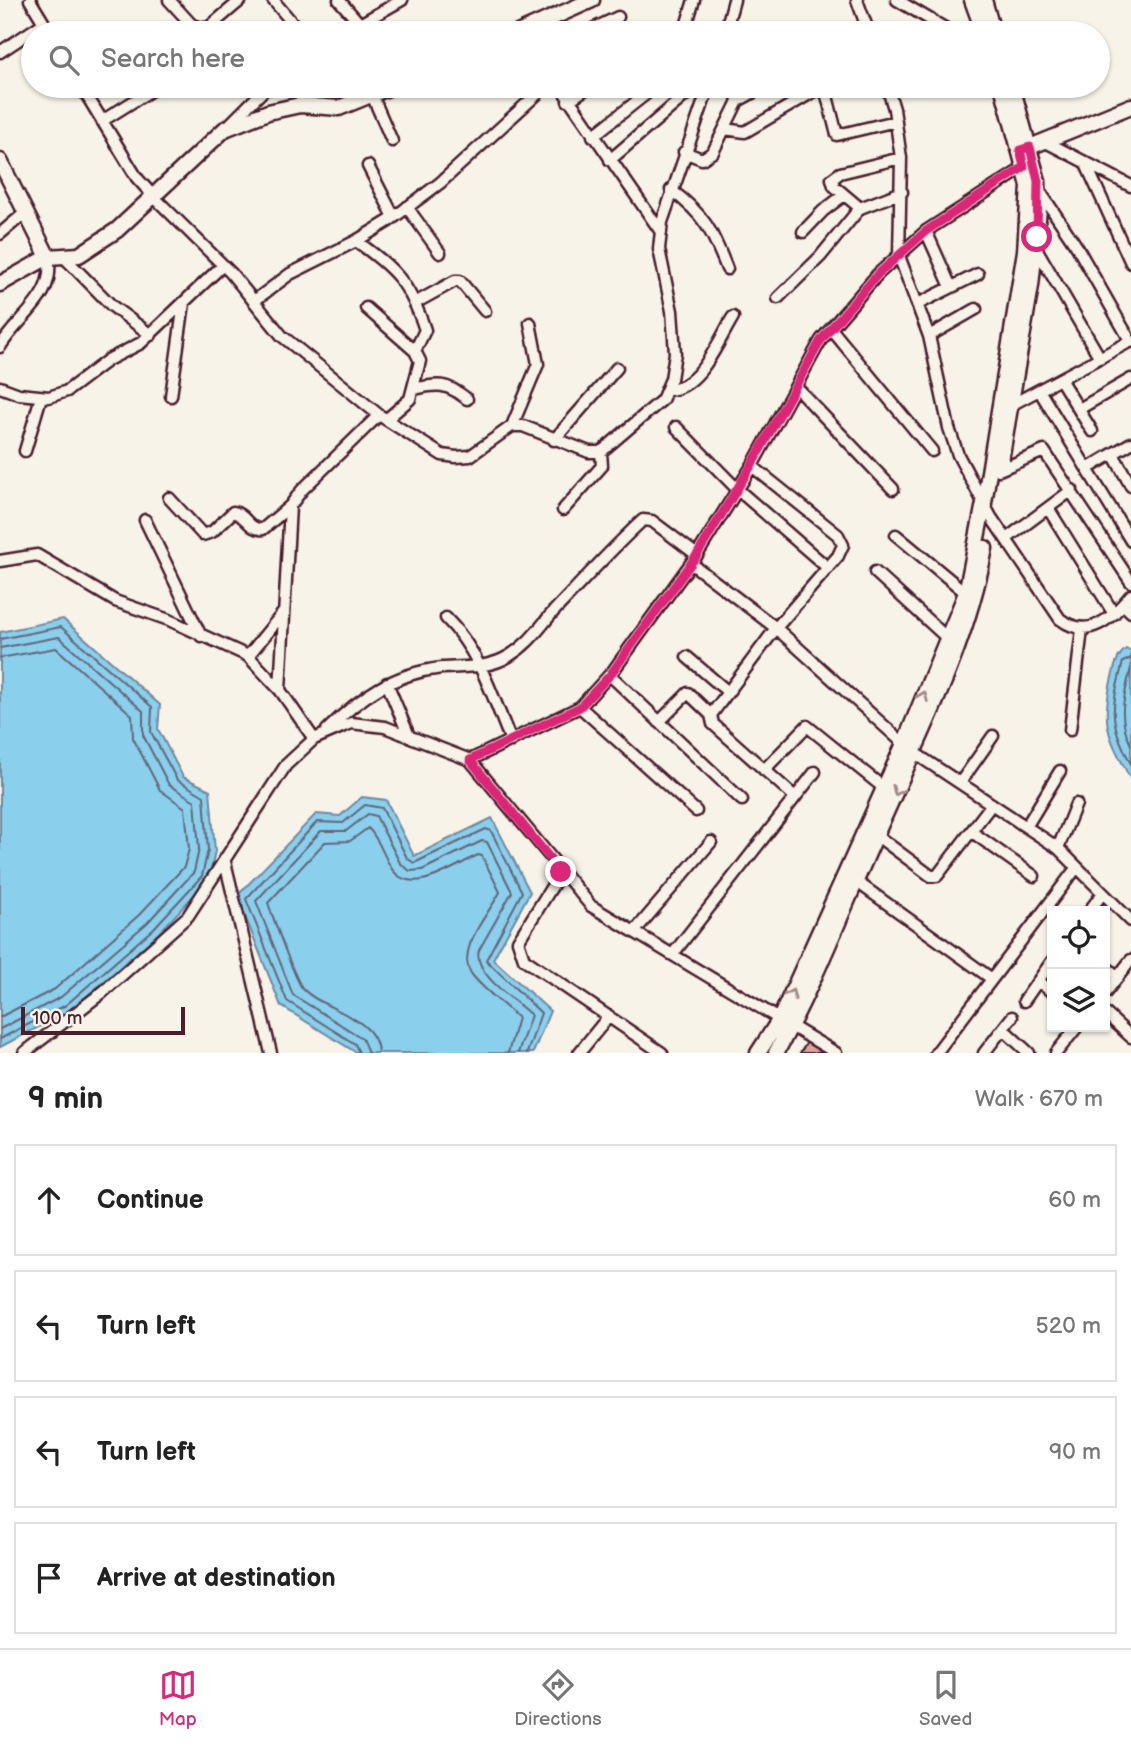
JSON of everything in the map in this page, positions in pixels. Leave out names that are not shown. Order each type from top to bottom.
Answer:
[{"type":"main road","points":[[559,21],[592,0]]},
{"type":"main road","points":[[972,0],[980,21]]},
{"type":"main road","points":[[984,0],[990,21]]},
{"type":"main road","points":[[0,284],[56,256],[79,255],[117,230],[225,129],[268,112],[300,105],[339,108],[363,98]]},
{"type":"main road","points":[[776,1053],[786,1022],[884,788],[909,748],[950,670],[976,597],[1036,248],[1038,190],[1006,98]]},
{"type":"main road","points":[[758,1053],[786,1022],[856,882],[966,593],[984,503],[1025,251],[1028,186],[1024,167],[1025,149],[1015,98]]},
{"type":"main road","points":[[1025,149],[1131,106]]},
{"type":"main road","points":[[0,161],[26,212],[56,256]]},
{"type":"street","points":[[30,0],[43,21]]},
{"type":"street","points":[[216,21],[241,0]]},
{"type":"street","points":[[273,0],[291,21]]},
{"type":"street","points":[[339,0],[357,21]]},
{"type":"street","points":[[688,21],[695,0]]},
{"type":"street","points":[[728,21],[734,0]]},
{"type":"street","points":[[857,0],[865,21]]},
{"type":"street","points":[[897,0],[933,21]]},
{"type":"street","points":[[173,1],[190,21]]},
{"type":"street","points":[[365,21],[398,1]]},
{"type":"street","points":[[610,21],[618,17]]},
{"type":"street","points":[[0,52],[21,38]]},
{"type":"street","points":[[88,98],[137,177],[223,265],[282,336],[383,417],[442,455],[470,456],[512,426],[538,364],[530,323]]},
{"type":"street","points":[[102,121],[139,98]]},
{"type":"street","points":[[225,129],[256,98]]},
{"type":"street","points":[[374,98],[392,141]]},
{"type":"street","points":[[254,301],[290,274],[355,242],[394,217],[440,183],[533,98]]},
{"type":"street","points":[[566,98],[661,232]]},
{"type":"street","points":[[568,101],[572,98]]},
{"type":"street","points":[[593,136],[641,98]]},
{"type":"street","points":[[610,160],[682,98]]},
{"type":"street","points":[[512,426],[523,426],[589,452],[601,452],[655,407],[667,390],[675,353],[671,311],[659,249],[661,232],[671,190],[704,98]]},
{"type":"street","points":[[684,152],[706,159],[725,129],[738,100],[742,98]]},
{"type":"street","points":[[725,129],[745,132],[803,98]]},
{"type":"street","points":[[828,98],[837,135],[896,121]]},
{"type":"street","points":[[890,98],[901,158],[899,256],[929,335],[949,428],[958,455],[991,517],[1060,619],[1082,629],[1103,623],[1127,608],[1131,595]]},
{"type":"street","points":[[1044,141],[1131,186]]},
{"type":"street","points":[[860,208],[831,182],[834,176],[901,158]]},
{"type":"street","points":[[1085,162],[1131,262]]},
{"type":"street","points":[[368,166],[394,217]]},
{"type":"street","points":[[470,760],[580,707],[610,675],[694,560],[751,466],[821,340],[832,330],[859,294],[926,231],[1024,167]]},
{"type":"street","points":[[671,190],[707,222],[727,269]]},
{"type":"street","points":[[1011,405],[1131,342],[1077,247],[1038,190]]},
{"type":"street","points":[[778,298],[820,257],[860,208],[902,192]]},
{"type":"street","points":[[803,232],[822,211],[844,195]]},
{"type":"street","points":[[407,207],[440,253]]},
{"type":"street","points":[[0,234],[26,212]]},
{"type":"street","points":[[926,231],[951,287]]},
{"type":"street","points":[[355,242],[397,273],[415,303],[425,330],[415,351]]},
{"type":"street","points":[[1036,248],[1100,358]]},
{"type":"street","points":[[0,347],[47,288],[56,256],[112,306],[151,335]]},
{"type":"street","points":[[0,387],[41,397],[67,391],[108,360],[151,335],[223,265]]},
{"type":"street","points":[[918,304],[978,274]]},
{"type":"street","points":[[415,303],[455,281],[460,281],[485,312]]},
{"type":"street","points":[[171,396],[184,303]]},
{"type":"street","points":[[169,498],[203,535],[212,532],[233,512],[240,514],[253,527],[263,529],[383,417],[410,399],[420,370],[415,351],[366,308]]},
{"type":"street","points":[[929,335],[976,309]]},
{"type":"street","points":[[667,390],[684,387],[693,379],[733,317]]},
{"type":"street","points":[[832,330],[933,451]]},
{"type":"street","points":[[554,440],[617,368]]},
{"type":"street","points":[[1060,379],[1092,431]]},
{"type":"street","points":[[1079,409],[1131,379]]},
{"type":"street","points":[[414,389],[439,383],[452,387],[467,399]]},
{"type":"street","points":[[796,387],[893,489]]},
{"type":"street","points":[[1039,390],[1131,541]]},
{"type":"street","points":[[25,451],[41,397]]},
{"type":"street","points":[[676,427],[737,489],[828,568]]},
{"type":"street","points":[[1087,470],[1131,443]]},
{"type":"street","points":[[999,470],[1044,451],[1131,582]]},
{"type":"street","points":[[563,510],[602,466],[601,452]]},
{"type":"street","points":[[1113,454],[1131,486]]},
{"type":"street","points":[[711,715],[776,628],[842,551],[843,545],[838,535],[751,466]]},
{"type":"street","points":[[1006,539],[1072,490]]},
{"type":"street","points":[[280,690],[290,506]]},
{"type":"street","points":[[1048,508],[1114,614]]},
{"type":"street","points":[[145,520],[201,636]]},
{"type":"street","points":[[24,1053],[103,992],[188,916],[286,765],[364,696],[387,683],[420,672],[481,666],[508,657],[530,642],[551,615],[643,520],[652,521],[909,748],[1058,848],[1131,920]]},
{"type":"street","points":[[896,535],[966,593]]},
{"type":"street","points":[[1,558],[37,555],[115,601],[169,620],[248,656],[280,690],[314,740]]},
{"type":"street","points":[[876,572],[947,638]]},
{"type":"street","points":[[248,656],[284,612]]},
{"type":"street","points":[[446,618],[459,631],[481,666],[511,741]]},
{"type":"street","points":[[1070,730],[1082,629]]},
{"type":"street","points":[[687,657],[727,692]]},
{"type":"street","points":[[610,675],[742,800]]},
{"type":"street","points":[[387,683],[409,736]]},
{"type":"street","points":[[659,722],[688,694],[711,715],[713,724],[795,797]]},
{"type":"street","points":[[580,707],[696,811]]},
{"type":"street","points":[[323,733],[351,723],[377,726],[470,760],[591,906],[836,1053]]},
{"type":"street","points":[[764,769],[800,730],[807,726],[884,788]]},
{"type":"street","points":[[960,783],[993,736]]},
{"type":"street","points":[[1026,827],[1060,771]]},
{"type":"street","points":[[673,954],[815,772]]},
{"type":"street","points":[[876,835],[931,876],[937,876],[992,804]]},
{"type":"street","points":[[1058,848],[1076,804]]},
{"type":"street","points":[[972,832],[1034,876]]},
{"type":"street","points":[[635,931],[711,842]]},
{"type":"street","points":[[225,862],[271,1053]]},
{"type":"street","points":[[936,1053],[1077,867]]},
{"type":"street","points":[[561,872],[518,941],[524,959],[662,1053]]},
{"type":"street","points":[[856,882],[992,979]]},
{"type":"street","points":[[1093,906],[1104,893]]},
{"type":"street","points":[[1110,986],[1131,960]]},
{"type":"street","points":[[1024,1001],[1047,968]]},
{"type":"street","points":[[1109,969],[1118,976]]},
{"type":"street","points":[[1038,981],[1047,988]]},
{"type":"street","points":[[579,1053],[609,1016]]},
{"type":"street","points":[[984,1053],[1012,1017]]},
{"type":"street","points":[[1110,1018],[1131,1037]]},
{"type":"street","points":[[1003,1029],[1029,1053]]},
{"type":"street","points":[[1056,1053],[1073,1032]]},
{"type":"water","points":[[63,619],[160,705],[158,729],[183,777],[210,790],[215,851],[209,879],[158,934],[70,1011],[0,1047],[0,632]]},
{"type":"water","points":[[1126,649],[1131,652],[1131,780],[1112,741],[1107,720],[1108,694],[1114,669],[1118,658]]},
{"type":"water","points":[[362,797],[386,800],[414,856],[492,818],[530,892],[493,959],[550,1011],[533,1053],[357,1053],[281,1006],[237,896],[316,814],[340,816]]},
{"type":"building","points":[[807,1042],[825,1053],[800,1053]]},
{"type":"route","points":[[561,872],[470,760],[580,707],[610,675],[697,555],[751,466],[821,340],[878,274],[926,231],[1024,167],[1020,150],[1030,147],[1038,181],[1037,237]]}]
